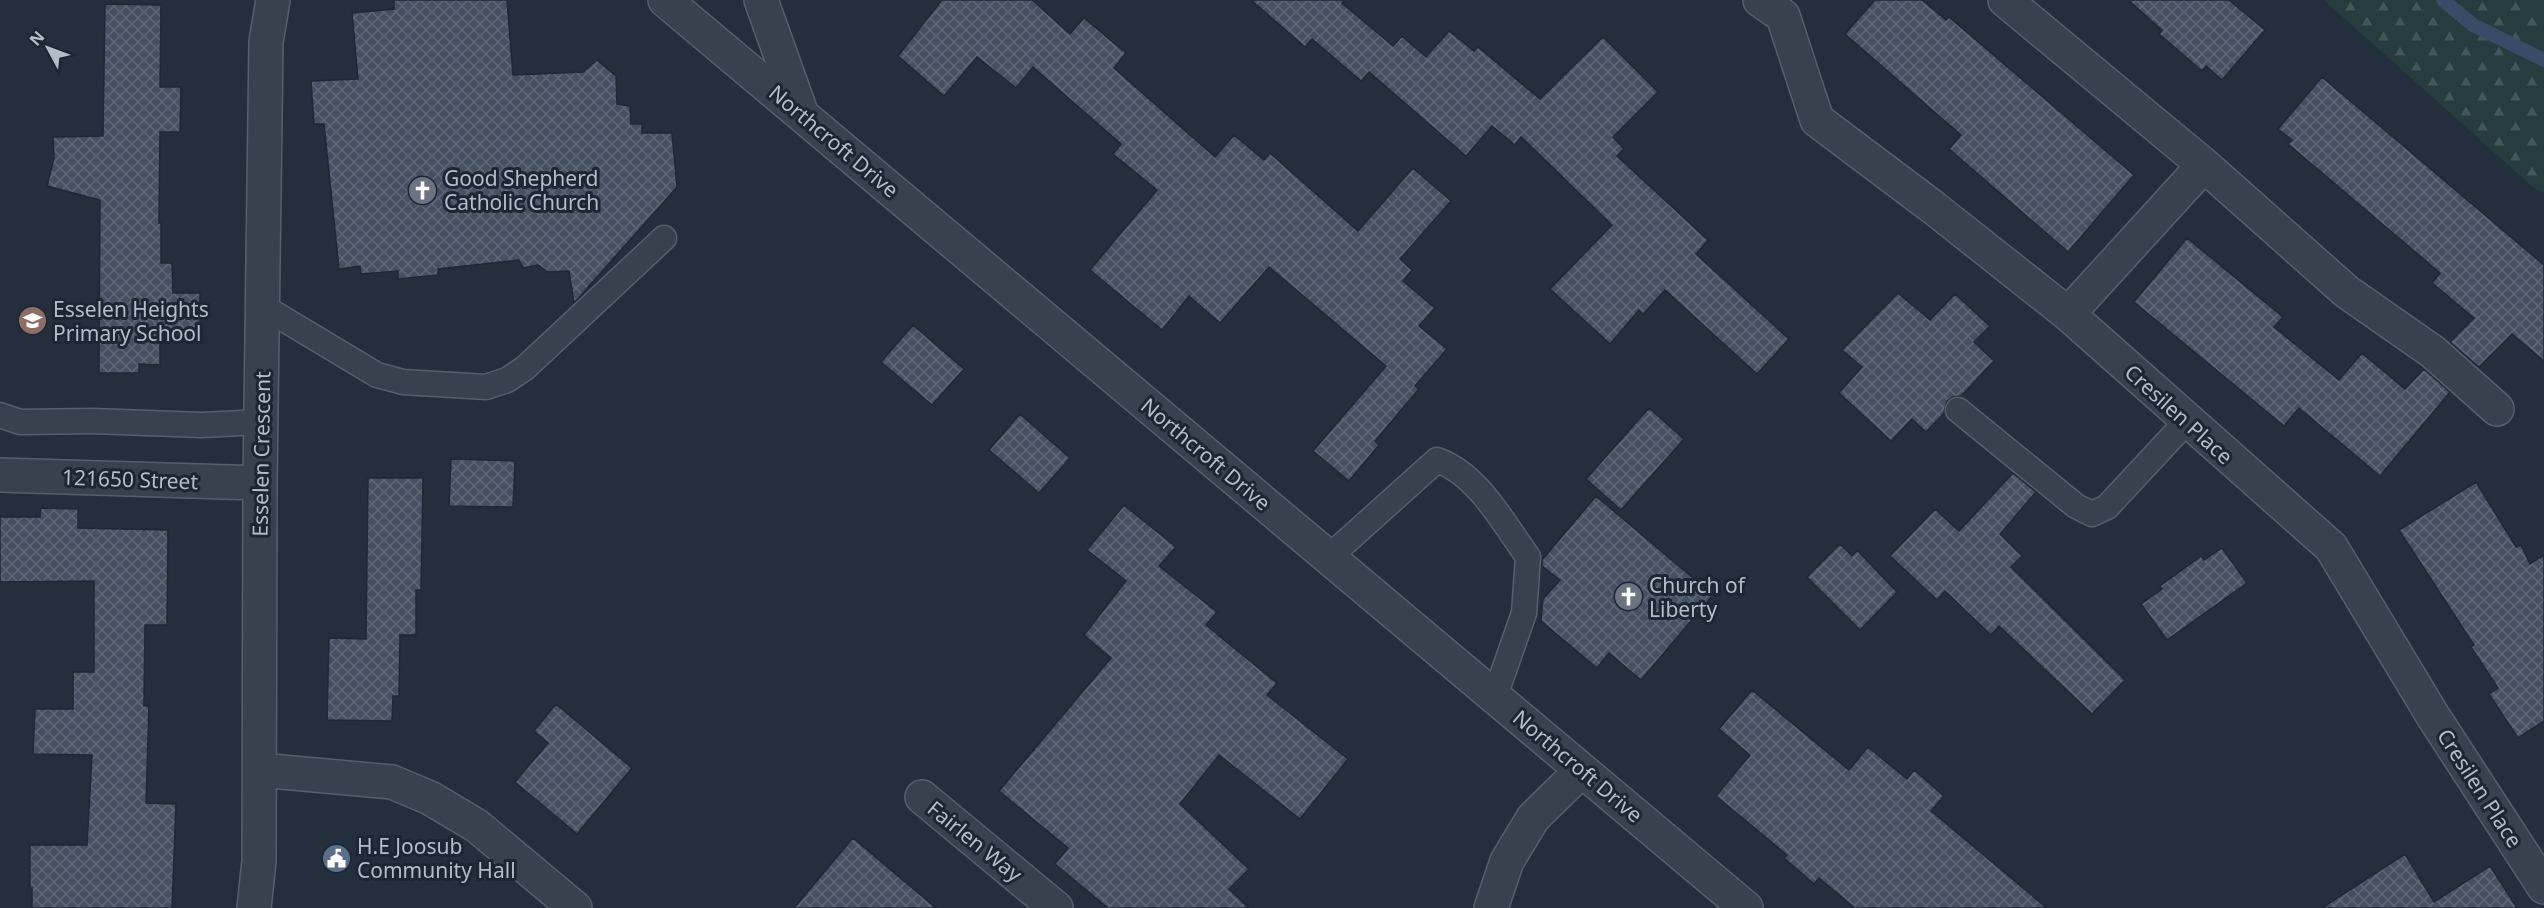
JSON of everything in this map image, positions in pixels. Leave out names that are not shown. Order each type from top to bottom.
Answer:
[{"type":"street","name":"Esselen Crescent","points":[[254,908],[259,861],[260,483],[263,422],[262,306],[266,42],[273,0]]},
{"type":"street","name":"Northcroft Drive","points":[[665,0],[1746,908]]},
{"type":"street","points":[[761,0],[801,114]]},
{"type":"street","name":"Cresilen Place","points":[[1760,0],[1783,16],[1817,120],[1934,208],[2068,314],[2331,547],[2433,716],[2544,887]]},
{"type":"street","points":[[2005,0],[2204,165],[2347,292],[2433,352],[2497,409]]},
{"type":"street","points":[[2068,314],[2204,165]]},
{"type":"street","name":"121650 Street","points":[[0,475],[260,483]]},
{"type":"street","points":[[260,770],[392,782],[430,798],[477,826],[575,908]]},
{"type":"street","points":[[1491,908],[1507,861],[1533,818],[1582,770]]},
{"type":"street","name":"Fairlen Way","points":[[922,797],[1056,908]]},
{"type":"lane","points":[[262,306],[377,375],[404,382],[486,387],[507,380],[525,368],[664,238]]},
{"type":"lane","points":[[1958,410],[2076,506],[2092,514],[2107,507],[2187,421]]},
{"type":"lane","points":[[0,415],[20,422],[92,421],[201,425],[263,422]]},
{"type":"lane","points":[[1329,557],[1437,460],[1450,464],[1476,486],[1528,557],[1524,613],[1495,696]]},
{"type":"green space","points":[[2324,0],[2544,0],[2544,193],[2534,188]]},
{"type":"building","points":[[394,0],[507,0],[513,75],[583,72],[597,60],[616,76],[617,104],[630,106],[631,124],[642,124],[642,133],[672,133],[677,187],[574,303],[569,271],[548,272],[538,265],[523,268],[519,260],[438,269],[438,275],[398,279],[398,271],[361,274],[360,266],[339,269],[324,124],[314,124],[311,81],[358,79],[352,13],[394,9]]},
{"type":"building","points":[[942,0],[1032,0],[1070,34],[1084,18],[1126,53],[1114,68],[1215,157],[1234,135],[1264,160],[1270,153],[1358,231],[1413,168],[1451,201],[1400,259],[1412,270],[1403,281],[1435,308],[1419,326],[1447,349],[1415,386],[1419,389],[1375,441],[1379,445],[1349,481],[1313,451],[1386,366],[1269,267],[1220,323],[1189,296],[1162,330],[1090,270],[1157,190],[1113,154],[1121,144],[1033,67],[1016,88],[977,57],[944,96],[898,56]]},
{"type":"building","points":[[1251,0],[1344,0],[1342,3],[1393,46],[1402,36],[1426,57],[1449,31],[1474,51],[1478,47],[1540,99],[1603,37],[1658,92],[1613,137],[1624,149],[1617,156],[1708,240],[1696,254],[1789,339],[1757,374],[1665,290],[1643,314],[1639,310],[1610,344],[1550,289],[1612,225],[1521,137],[1515,145],[1492,126],[1466,156],[1369,72],[1361,81],[1312,39],[1305,47]]},
{"type":"building","points":[[1875,0],[1922,0],[1946,20],[1949,17],[2134,175],[2068,252],[1949,149],[1961,135],[1845,34]]},
{"type":"building","points":[[2128,0],[2229,0],[2265,30],[2222,80],[2206,66],[2202,71],[2159,34],[2162,30]]},
{"type":"building","points":[[105,4],[161,5],[160,87],[181,87],[180,132],[160,132],[161,263],[172,263],[173,293],[200,293],[200,338],[160,338],[160,365],[139,364],[139,373],[99,373],[100,200],[47,186],[54,158],[53,137],[103,136]]},
{"type":"building","points":[[2322,77],[2544,265],[2544,361],[2512,334],[2479,367],[2450,342],[2474,318],[2432,283],[2440,273],[2288,144],[2292,140],[2278,129]]},
{"type":"building","points":[[2187,238],[2283,317],[2274,327],[2339,380],[2362,353],[2405,389],[2424,369],[2450,392],[2380,476],[2299,408],[2284,426],[2134,302]]},
{"type":"building","points":[[1898,293],[1930,320],[1955,294],[1990,326],[1974,342],[1994,361],[1961,396],[1947,401],[1944,413],[1926,432],[1912,419],[1891,441],[1839,393],[1862,367],[1842,350]]},
{"type":"building","points":[[913,325],[964,369],[932,405],[881,362]]},
{"type":"building","points":[[1649,408],[1684,439],[1621,510],[1586,479]]},
{"type":"building","points":[[1020,414],[1070,458],[1039,493],[989,450]]},
{"type":"building","points":[[451,459],[515,461],[513,507],[449,506]]},
{"type":"building","points":[[2013,473],[2036,492],[2000,534],[2022,556],[2011,567],[2125,680],[2092,714],[1999,626],[1991,635],[1945,591],[1937,600],[1890,556],[1935,509],[1959,531]]},
{"type":"building","points":[[368,478],[423,478],[421,590],[416,590],[416,635],[400,635],[399,696],[393,696],[392,721],[327,720],[329,638],[366,639]]},
{"type":"building","points":[[2476,482],[2516,547],[2521,545],[2530,564],[2544,555],[2544,721],[2518,738],[2489,694],[2498,688],[2471,647],[2474,645],[2399,530]]},
{"type":"building","name":"Church of Liberty","points":[[1596,496],[1713,595],[1641,680],[1609,653],[1597,668],[1541,621],[1543,599],[1560,580],[1542,566],[1542,560]]},
{"type":"building","points":[[1124,505],[1176,547],[1159,566],[1217,612],[1206,625],[1277,683],[1267,695],[1348,759],[1300,819],[1219,755],[1180,804],[1249,869],[1229,889],[1249,908],[1108,908],[1055,864],[1068,848],[999,791],[1111,658],[1084,635],[1126,581],[1087,550]]},
{"type":"building","points":[[41,508],[78,509],[78,528],[168,530],[167,625],[145,625],[144,706],[149,706],[146,803],[176,804],[172,908],[32,908],[30,845],[87,845],[92,755],[33,754],[35,709],[73,709],[73,672],[94,672],[94,581],[0,582],[0,517],[40,517]]},
{"type":"building","points":[[1840,544],[1852,556],[1857,550],[1897,592],[1860,630],[1807,577]]},
{"type":"building","points":[[2222,548],[2247,583],[2167,640],[2141,604],[2162,589],[2160,586],[2201,556],[2204,560]]},
{"type":"building","points":[[1752,690],[1849,770],[1868,747],[1907,779],[1914,770],[1944,796],[1931,811],[2047,908],[1855,908],[1819,878],[1814,884],[1784,858],[1787,855],[1716,796],[1750,755],[1719,729]]},
{"type":"building","points":[[556,704],[632,768],[577,834],[515,782],[548,743],[534,731]]},
{"type":"building","points":[[853,838],[936,908],[794,908]]},
{"type":"building","points":[[2405,854],[2434,902],[2490,866],[2517,908],[2322,908]]},
{"type":"waterway","points":[[2443,0],[2473,25],[2544,60]]},
{"type":"place","name":"Good Shepherd Catholic Church","points":[[423,190]]},
{"type":"place","name":"Esselen Heights Primary School","points":[[32,321]]},
{"type":"place","name":"Church of Liberty","points":[[1628,597]]},
{"type":"place","name":"H.E Joosub Community Hall","points":[[336,858]]}]
